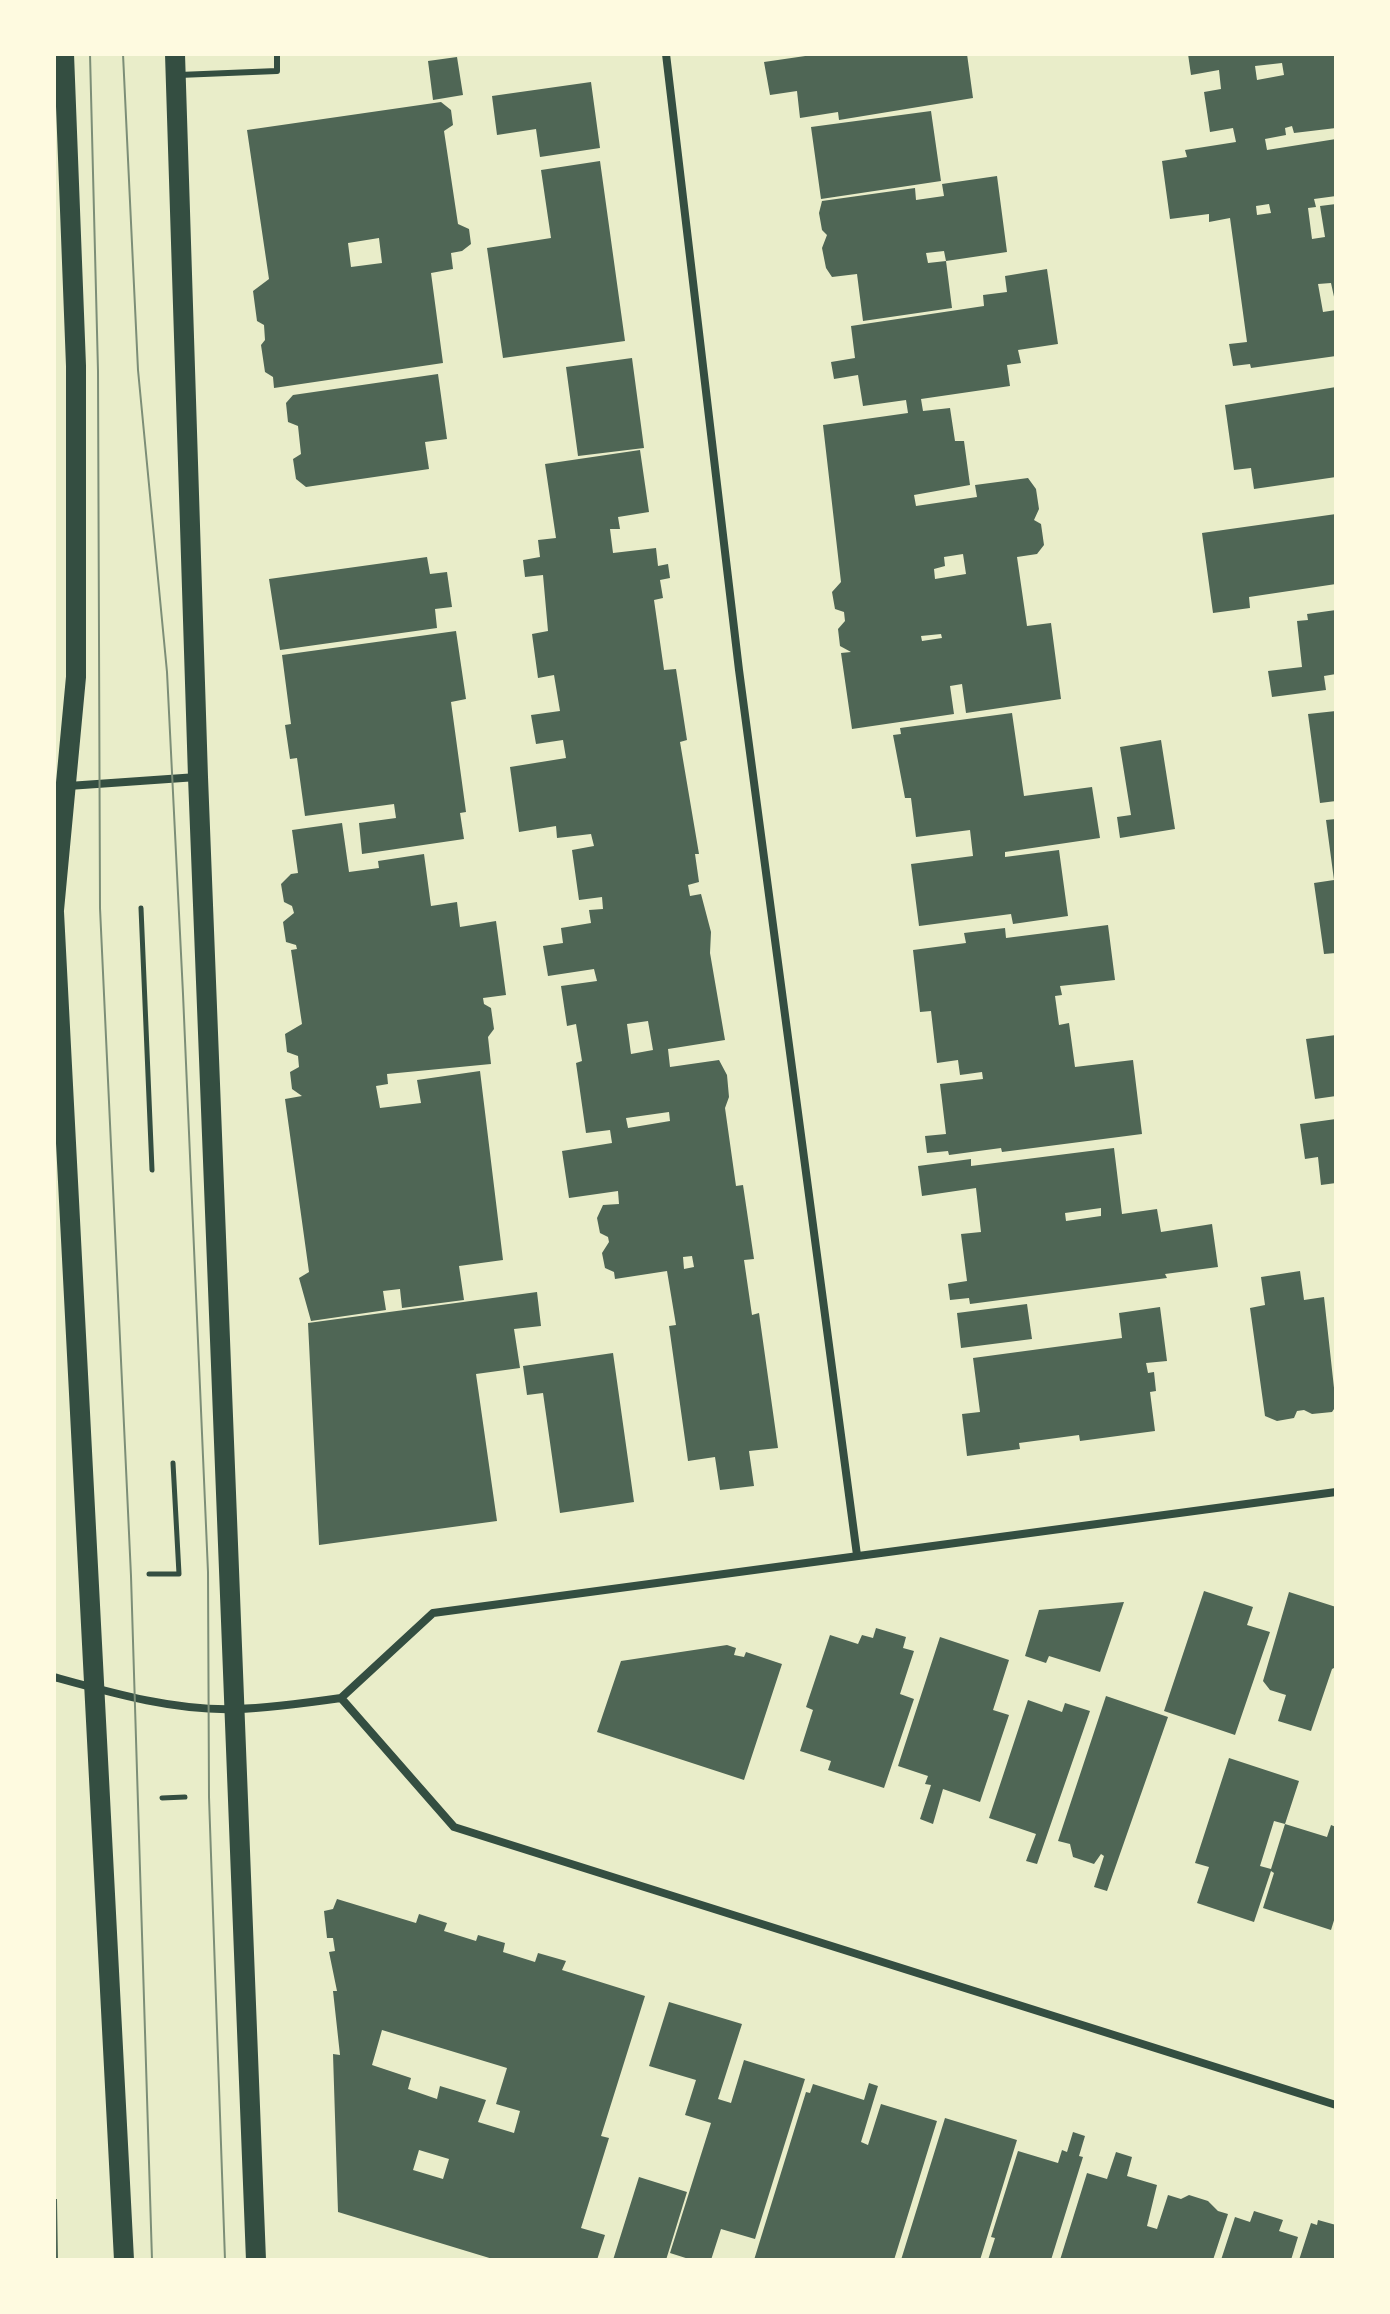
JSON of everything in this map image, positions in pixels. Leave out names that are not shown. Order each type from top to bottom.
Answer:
[{"type":"main road","points":[[64,54],[76,366],[76,677],[58,787],[54,911],[124,2260]]},
{"type":"main road","points":[[175,54],[198,777],[256,2260]]},
{"type":"street","points":[[666,54],[743,702],[857,1555]]},
{"type":"street","points":[[58,787],[198,777]]},
{"type":"street","points":[[54,1677],[134,1698],[236,1709],[341,1698],[433,1613],[1336,1492]]},
{"type":"street","points":[[341,1698],[454,1827],[1336,2105]]},
{"type":"lane","points":[[176,75],[277,71],[277,54]]},
{"type":"path","points":[[141,908],[152,1170]]},
{"type":"path","points":[[173,1463],[179,1574]]},
{"type":"path","points":[[149,1574],[189,1573]]},
{"type":"path","points":[[162,1798],[185,1797]]},
{"type":"building","points":[[819,54],[967,54],[973,98],[839,120],[838,112],[800,118],[797,91],[770,95],[764,62]]},
{"type":"building","points":[[1188,54],[1336,54],[1336,128],[1294,133],[1292,126],[1285,128],[1286,135],[1265,139],[1267,150],[1336,139],[1336,196],[1314,199],[1316,207],[1308,208],[1312,239],[1325,237],[1320,206],[1336,204],[1336,306],[1331,283],[1318,284],[1323,312],[1336,310],[1336,356],[1251,368],[1250,364],[1233,366],[1229,344],[1247,342],[1230,218],[1209,222],[1209,214],[1170,219],[1162,161],[1187,157],[1185,150],[1236,142],[1233,128],[1210,132],[1204,92],[1221,89],[1219,70],[1191,75]],"holes":[[[1282,63],[1284,75],[1257,80],[1255,66]],[[1269,204],[1271,213],[1257,215],[1256,206]]]},
{"type":"building","points":[[457,57],[463,95],[433,100],[428,61]]},
{"type":"building","points":[[591,82],[600,148],[540,157],[536,129],[497,135],[492,96]]},
{"type":"building","points":[[441,102],[451,110],[453,125],[444,131],[458,224],[469,229],[471,244],[462,251],[451,253],[453,269],[431,273],[443,363],[274,388],[273,377],[265,372],[261,345],[265,340],[264,325],[257,321],[253,291],[269,279],[247,130]],"holes":[[[379,238],[382,263],[351,267],[348,243]]]},
{"type":"building","points":[[931,111],[941,181],[821,199],[811,127]]},
{"type":"building","points":[[600,161],[625,341],[503,358],[487,248],[551,238],[541,170]]},
{"type":"building","points":[[997,176],[1007,252],[946,261],[952,308],[863,321],[857,274],[832,277],[826,268],[822,248],[827,235],[822,230],[819,213],[822,201],[915,188],[916,200],[944,196],[942,184]],"holes":[[[944,251],[946,261],[928,263],[926,253]]]},
{"type":"building","points":[[1047,269],[1058,344],[1018,350],[1021,363],[1007,365],[1010,386],[921,399],[923,411],[950,408],[955,441],[964,441],[970,485],[914,495],[916,506],[977,497],[975,485],[1028,478],[1036,489],[1039,509],[1034,520],[1041,524],[1044,545],[1037,554],[1017,557],[1027,626],[1051,623],[1061,699],[966,713],[962,684],[950,686],[954,714],[852,729],[841,653],[851,652],[840,646],[838,629],[845,621],[844,612],[835,609],[832,592],[841,582],[823,425],[908,413],[906,400],[863,406],[858,375],[834,379],[831,362],[855,358],[851,326],[984,306],[983,295],[1007,292],[1005,276]],"holes":[[[963,554],[966,574],[935,579],[934,569],[945,566],[944,557]],[[941,634],[942,638],[922,641],[921,636]]]},
{"type":"building","points":[[632,358],[644,448],[578,456],[566,367]]},
{"type":"building","points":[[438,374],[447,439],[425,442],[429,469],[306,487],[296,479],[293,459],[301,454],[298,426],[288,422],[286,403],[293,395]]},
{"type":"building","points":[[1336,387],[1336,477],[1254,489],[1251,468],[1234,470],[1225,405]]},
{"type":"building","points":[[640,450],[649,512],[618,517],[620,529],[610,529],[613,553],[656,548],[658,566],[668,564],[670,578],[660,580],[663,598],[654,600],[664,670],[676,669],[687,740],[680,742],[699,854],[695,854],[699,882],[688,885],[690,896],[701,894],[711,932],[710,953],[725,1040],[668,1049],[670,1067],[719,1060],[727,1075],[729,1097],[725,1108],[736,1186],[743,1185],[754,1259],[744,1260],[752,1315],[759,1313],[778,1448],[749,1451],[754,1486],[720,1490],[715,1457],[688,1461],[669,1326],[676,1325],[667,1271],[615,1279],[614,1272],[605,1268],[602,1253],[609,1242],[608,1237],[600,1233],[597,1218],[603,1205],[619,1204],[618,1191],[569,1198],[562,1151],[612,1143],[610,1130],[586,1133],[576,1063],[582,1061],[576,1024],[567,1026],[561,986],[597,981],[594,969],[548,976],[543,946],[563,943],[561,928],[591,923],[589,910],[603,909],[602,897],[579,900],[572,850],[594,846],[591,834],[557,838],[556,826],[519,832],[510,767],[566,758],[563,740],[536,744],[531,715],[560,711],[554,675],[538,678],[532,634],[548,631],[543,575],[525,577],[523,560],[540,557],[538,540],[556,538],[545,464]],"holes":[[[648,1021],[653,1050],[631,1054],[627,1024]],[[669,1112],[670,1121],[628,1128],[626,1118]],[[692,1256],[694,1267],[684,1269],[683,1257]]]},
{"type":"building","points":[[1336,514],[1336,584],[1249,597],[1250,608],[1213,613],[1202,533]]},
{"type":"building","points":[[427,557],[430,574],[447,572],[452,607],[435,609],[437,628],[280,650],[269,579]]},
{"type":"building","points":[[1336,610],[1336,674],[1324,676],[1326,690],[1272,697],[1268,671],[1302,667],[1297,621],[1308,620],[1307,614]]},
{"type":"building","points":[[456,631],[466,699],[451,702],[466,812],[460,813],[464,839],[362,854],[359,823],[396,818],[394,804],[305,816],[297,758],[290,759],[285,725],[291,724],[282,655]]},
{"type":"building","points":[[1336,711],[1336,801],[1320,803],[1308,714]]},
{"type":"building","points":[[1012,713],[1024,796],[1092,787],[1100,838],[1005,852],[1005,857],[1059,850],[1068,916],[1013,924],[1011,914],[919,926],[911,864],[973,856],[970,830],[916,837],[911,798],[905,798],[893,735],[901,734],[900,728]]},
{"type":"building","points":[[1161,740],[1175,829],[1120,838],[1117,817],[1131,815],[1120,747]]},
{"type":"building","points":[[1336,819],[1336,953],[1324,954],[1314,883],[1334,880],[1326,820]]},
{"type":"building","points":[[342,823],[349,872],[379,868],[378,861],[424,854],[431,906],[457,902],[460,927],[496,921],[506,995],[483,998],[484,1004],[491,1008],[494,1029],[488,1037],[491,1064],[387,1074],[388,1084],[376,1086],[380,1108],[421,1103],[417,1080],[480,1071],[503,1260],[459,1266],[464,1300],[402,1308],[400,1289],[383,1291],[386,1310],[311,1321],[299,1278],[309,1272],[285,1099],[302,1096],[292,1089],[290,1072],[299,1067],[298,1056],[287,1052],[285,1034],[302,1024],[291,950],[297,949],[296,945],[286,942],[283,922],[294,913],[292,906],[284,902],[281,884],[291,874],[298,873],[292,830]]},
{"type":"building","points":[[1108,925],[1115,980],[1060,986],[1062,995],[1055,996],[1059,1025],[1069,1023],[1075,1067],[1133,1060],[1142,1134],[1002,1152],[1001,1148],[949,1155],[948,1151],[927,1153],[925,1136],[946,1134],[940,1084],[983,1079],[982,1072],[960,1075],[958,1060],[937,1063],[931,1011],[920,1012],[913,950],[966,943],[964,933],[1005,928],[1006,938]]},
{"type":"building","points":[[1336,1035],[1336,1096],[1315,1099],[1306,1039]]},
{"type":"building","points":[[1336,1119],[1336,1183],[1321,1185],[1318,1157],[1305,1159],[1300,1124]]},
{"type":"building","points":[[1114,1148],[1122,1214],[1157,1209],[1161,1232],[1212,1224],[1218,1267],[1165,1274],[1167,1278],[970,1304],[969,1298],[950,1300],[948,1284],[967,1281],[961,1234],[981,1232],[976,1188],[922,1196],[918,1166],[971,1159],[971,1166]],"holes":[[[1101,1208],[1101,1216],[1066,1221],[1065,1213]]]},
{"type":"building","points":[[1300,1271],[1304,1300],[1324,1297],[1336,1406],[1332,1412],[1312,1414],[1297,1411],[1294,1418],[1277,1421],[1265,1416],[1250,1308],[1265,1305],[1261,1277]]},
{"type":"building","points":[[537,1292],[541,1326],[514,1329],[520,1368],[476,1374],[497,1521],[319,1545],[308,1323]]},
{"type":"building","points":[[1027,1304],[1032,1339],[961,1348],[957,1313]]},
{"type":"building","points":[[1160,1307],[1167,1361],[1146,1363],[1148,1373],[1154,1372],[1156,1391],[1150,1392],[1155,1431],[1080,1441],[1079,1435],[1019,1443],[1020,1449],[967,1456],[962,1414],[980,1412],[973,1358],[1122,1338],[1119,1313]]},
{"type":"building","points":[[613,1353],[634,1502],[560,1513],[543,1393],[527,1395],[523,1366]]},
{"type":"building","points":[[1204,1591],[1253,1607],[1247,1625],[1270,1632],[1235,1735],[1164,1711]]},
{"type":"building","points":[[1289,1592],[1336,1607],[1336,1667],[1332,1669],[1311,1731],[1278,1721],[1286,1695],[1270,1690],[1263,1681]]},
{"type":"building","points":[[1124,1602],[1100,1672],[1049,1656],[1046,1663],[1025,1656],[1039,1610]]},
{"type":"building","points":[[876,1628],[906,1637],[903,1648],[914,1651],[900,1694],[914,1699],[884,1788],[828,1770],[831,1761],[800,1751],[813,1710],[806,1707],[830,1635],[858,1644],[862,1635],[873,1638]]},
{"type":"building","points":[[940,1637],[1009,1660],[993,1710],[1009,1715],[980,1802],[943,1789],[933,1824],[920,1819],[931,1785],[925,1784],[928,1776],[898,1766]]},
{"type":"building","points":[[727,1645],[736,1648],[734,1655],[744,1657],[746,1652],[782,1664],[744,1780],[597,1732],[621,1661]]},
{"type":"building","points":[[1106,1696],[1168,1717],[1107,1891],[1094,1887],[1104,1856],[1101,1854],[1094,1864],[1073,1857],[1070,1844],[1058,1841]]},
{"type":"building","points":[[1028,1700],[1062,1712],[1065,1703],[1090,1711],[1037,1864],[1026,1861],[1036,1834],[989,1818]]},
{"type":"building","points":[[1229,1758],[1299,1781],[1285,1824],[1327,1837],[1331,1825],[1336,1827],[1336,1914],[1331,1930],[1263,1908],[1274,1873],[1271,1871],[1254,1922],[1197,1903],[1209,1867],[1195,1863]],"holes":[[[1274,1821],[1285,1824],[1271,1869],[1260,1866]]]},
{"type":"building","points":[[337,1899],[416,1923],[419,1914],[447,1923],[444,1931],[476,1941],[478,1935],[505,1943],[503,1952],[535,1962],[538,1953],[566,1961],[562,1970],[645,1996],[601,2136],[609,2138],[581,2228],[605,2235],[597,2260],[496,2260],[338,2212],[333,2054],[340,2055],[333,1991],[337,1991],[329,1952],[335,1951],[333,1938],[327,1938],[324,1911],[333,1909]],"holes":[[[382,2030],[507,2068],[496,2104],[520,2111],[514,2133],[478,2122],[486,2100],[440,2086],[437,2099],[408,2089],[411,2078],[372,2065]],[[419,2150],[449,2159],[443,2179],[413,2170]]]},
{"type":"building","points":[[669,2002],[742,2024],[718,2099],[731,2103],[744,2060],[805,2079],[755,2239],[721,2229],[711,2260],[692,2260],[670,2253],[711,2123],[685,2115],[696,2080],[649,2066]]},
{"type":"building","points":[[869,2083],[878,2086],[861,2142],[868,2145],[881,2104],[937,2121],[894,2260],[754,2260],[806,2092],[810,2093],[813,2084],[864,2100]]},
{"type":"building","points":[[945,2118],[1017,2140],[980,2260],[901,2260]]},
{"type":"building","points":[[1073,2132],[1085,2136],[1079,2156],[1083,2157],[1051,2260],[988,2260],[995,2238],[991,2237],[1018,2151],[1058,2163],[1062,2150],[1067,2152]]},
{"type":"building","points":[[1116,2152],[1132,2157],[1127,2176],[1157,2185],[1147,2226],[1157,2229],[1168,2195],[1181,2199],[1189,2195],[1208,2201],[1218,2211],[1228,2214],[1213,2260],[1060,2260],[1087,2173],[1107,2179]]},
{"type":"building","points":[[639,2177],[687,2192],[666,2260],[613,2260]]},
{"type":"building","points":[[54,2199],[57,2199],[58,2260],[54,2260]]},
{"type":"building","points":[[1254,2211],[1283,2220],[1279,2231],[1298,2237],[1291,2260],[1221,2260],[1235,2217],[1250,2222]]},
{"type":"building","points":[[1318,2220],[1336,2225],[1336,2260],[1299,2260],[1311,2223],[1317,2225]]},
{"type":"tram line","points":[[90,54],[98,371],[100,908],[131,1576],[152,2260]]},
{"type":"tram line","points":[[123,54],[138,370],[167,672],[183,994],[208,1572],[209,1797],[225,2260]]}]
